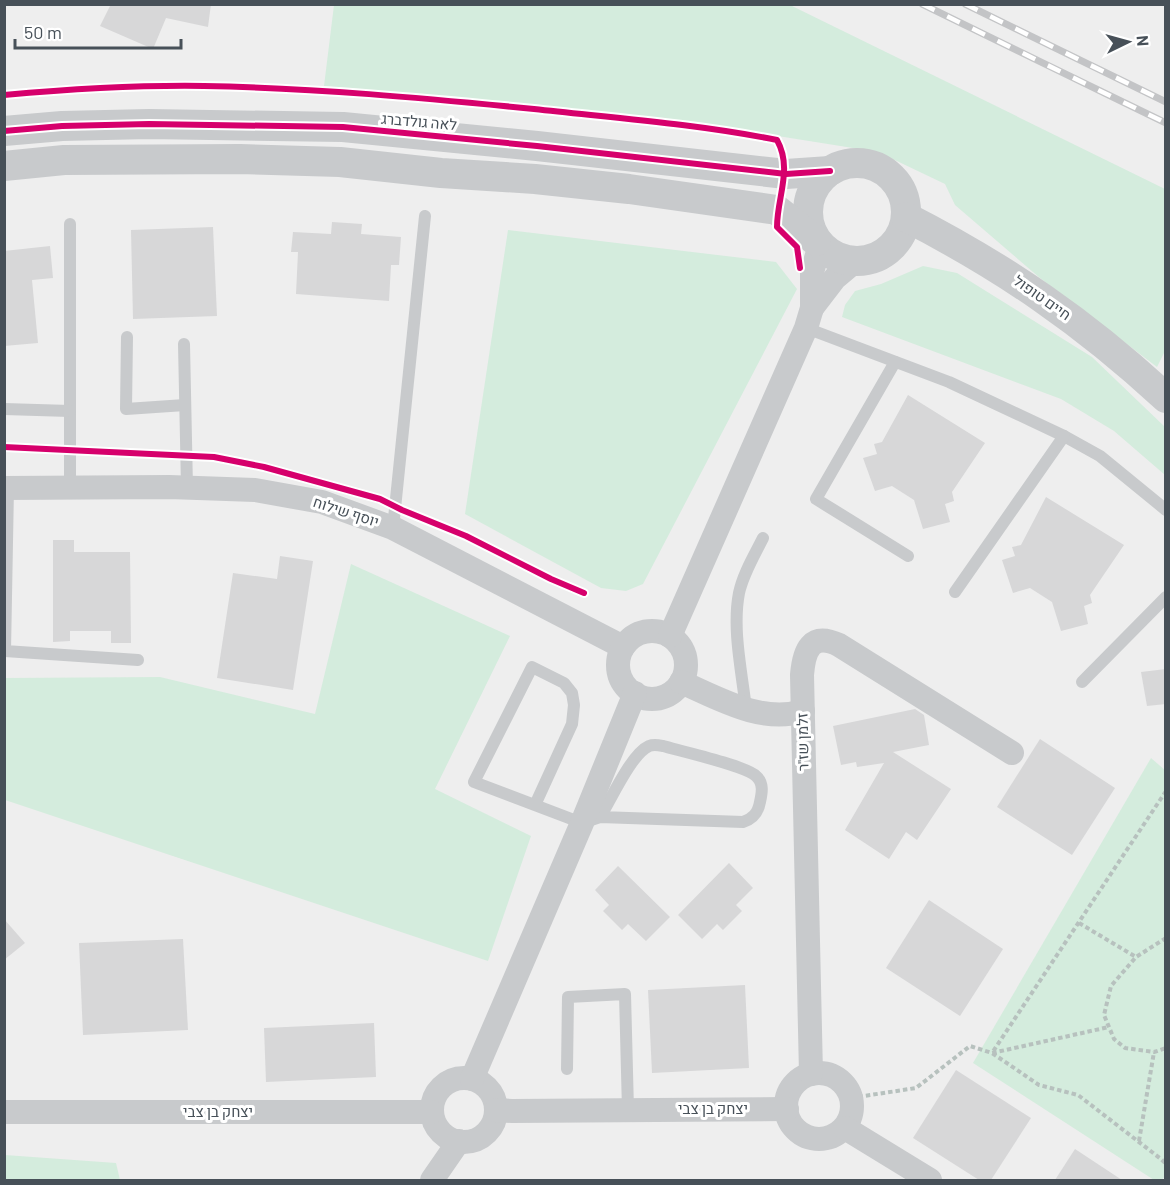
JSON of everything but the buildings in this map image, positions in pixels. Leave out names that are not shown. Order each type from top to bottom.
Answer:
[{"type":"street","name":"לאה גולדברג","points":[[4,131],[62,126],[149,124],[342,127],[786,174],[830,171]]},
{"type":"street","points":[[4,166],[64,160],[240,159],[340,162],[629,189],[777,210],[818,243],[829,253],[854,262],[872,259],[889,250],[903,230],[906,217],[905,202],[899,187],[889,175],[876,166],[860,163],[844,164],[830,171],[818,182],[810,195],[807,211],[810,226],[818,243],[812,272],[809,318]]},
{"type":"street","name":"חיים טופול","points":[[906,217],[995,265],[1069,315],[1166,398]]},
{"type":"street","points":[[669,636],[809,318],[836,278],[854,262]]},
{"type":"street","name":"יוסף שילוח","points":[[6,488],[255,490],[322,502],[393,528],[623,647]]},
{"type":"street","points":[[655,631],[669,636],[678,642],[685,656],[685,672],[681,682],[670,693],[660,697],[650,698],[635,693],[627,687],[620,673],[619,657],[623,647],[634,636],[644,632],[655,631]]},
{"type":"street","name":"זלמן שז\"ר","points":[[811,1074],[802,675],[805,656],[811,645],[816,641],[826,640],[839,645],[1012,753]]},
{"type":"street","points":[[681,682],[746,709],[780,714],[803,711]]},
{"type":"street","points":[[472,1078],[591,820],[635,693]]},
{"type":"street","points":[[811,1074],[828,1075],[838,1079],[846,1087],[851,1098],[850,1118],[845,1128],[826,1139],[814,1139],[803,1135],[795,1128],[787,1109],[792,1087],[811,1074]]},
{"type":"street","points":[[455,1078],[472,1078],[482,1083],[490,1091],[496,1110],[494,1121],[480,1137],[459,1142],[448,1138],[440,1131],[432,1112],[433,1101],[438,1091],[445,1083],[455,1078]]},
{"type":"street","name":"יצחק בן צבי","points":[[496,1110],[512,1112],[787,1109]]},
{"type":"street","name":"יצחק בן צבי","points":[[4,1112],[432,1112]]},
{"type":"street","points":[[845,1128],[930,1180]]},
{"type":"street","points":[[432,1180],[459,1142]]},
{"type":"lane","points":[[393,528],[425,216]]},
{"type":"lane","points":[[70,224],[70,488]]},
{"type":"lane","points":[[809,318],[895,362],[949,382],[1064,436],[1100,456],[1166,510]]},
{"type":"lane","points":[[127,337],[126,409],[186,405]]},
{"type":"lane","points":[[184,344],[187,488]]},
{"type":"lane","points":[[895,362],[816,499],[908,556]]},
{"type":"lane","points":[[4,409],[70,411]]},
{"type":"lane","points":[[955,592],[1064,436]]},
{"type":"lane","points":[[6,488],[5,651],[138,660]]},
{"type":"lane","points":[[746,709],[737,621],[738,606],[744,578],[763,538]]},
{"type":"lane","points":[[1082,682],[1166,597]]},
{"type":"lane","points":[[536,805],[572,724],[574,705],[572,693],[564,683],[532,668],[474,782],[536,805],[591,820],[743,822],[752,818],[757,812],[761,784],[756,776],[744,769],[653,745],[639,754],[591,820]]},
{"type":"lane","points":[[567,1069],[568,997],[625,994],[628,1110]]},
{"type":"path","points":[[992,1053],[1166,792]]},
{"type":"path","points":[[1079,923],[1136,957]]},
{"type":"path","points":[[1166,938],[1136,957],[1111,986],[1104,1015],[1114,1039],[1125,1048],[1154,1052],[1166,1048]]},
{"type":"path","points":[[992,1053],[1109,1027]]},
{"type":"path","points":[[851,1098],[915,1088],[970,1046],[992,1053],[1039,1085],[1078,1095],[1166,1164]]},
{"type":"path","points":[[1139,1141],[1154,1052]]},
{"type":"green space","points":[[334,5],[790,5],[1165,189],[1165,351],[1157,367],[1040,278],[955,205],[945,184],[878,152],[734,129],[500,102],[324,86]]},
{"type":"green space","points":[[508,230],[776,262],[797,289],[643,584],[626,591],[601,588],[465,514]]},
{"type":"green space","points":[[923,266],[957,273],[1092,357],[1165,427],[1165,475],[1114,431],[1061,399],[842,317],[845,305],[855,291],[881,284]]},
{"type":"green space","points":[[351,564],[510,636],[435,789],[531,836],[488,961],[5,800],[5,678],[160,677],[315,714]]},
{"type":"green space","points":[[1151,758],[1166,771],[1166,1176],[1161,1180],[1154,1180],[973,1063]]},
{"type":"green space","points":[[5,1155],[116,1163],[120,1180],[5,1180]]},
{"type":"railway","points":[[922,4],[1166,123]]},
{"type":"railway","points":[[965,4],[1166,102]]},
{"type":"cycle path","points":[[4,95],[154,86],[328,91],[625,119],[777,140],[784,162],[777,227],[797,247],[800,268]]},
{"type":"cycle path","points":[[4,131],[62,126],[149,124],[343,127],[786,174],[830,171]]},
{"type":"cycle path","points":[[4,447],[214,457],[264,467],[380,499],[466,536],[584,593]]}]
